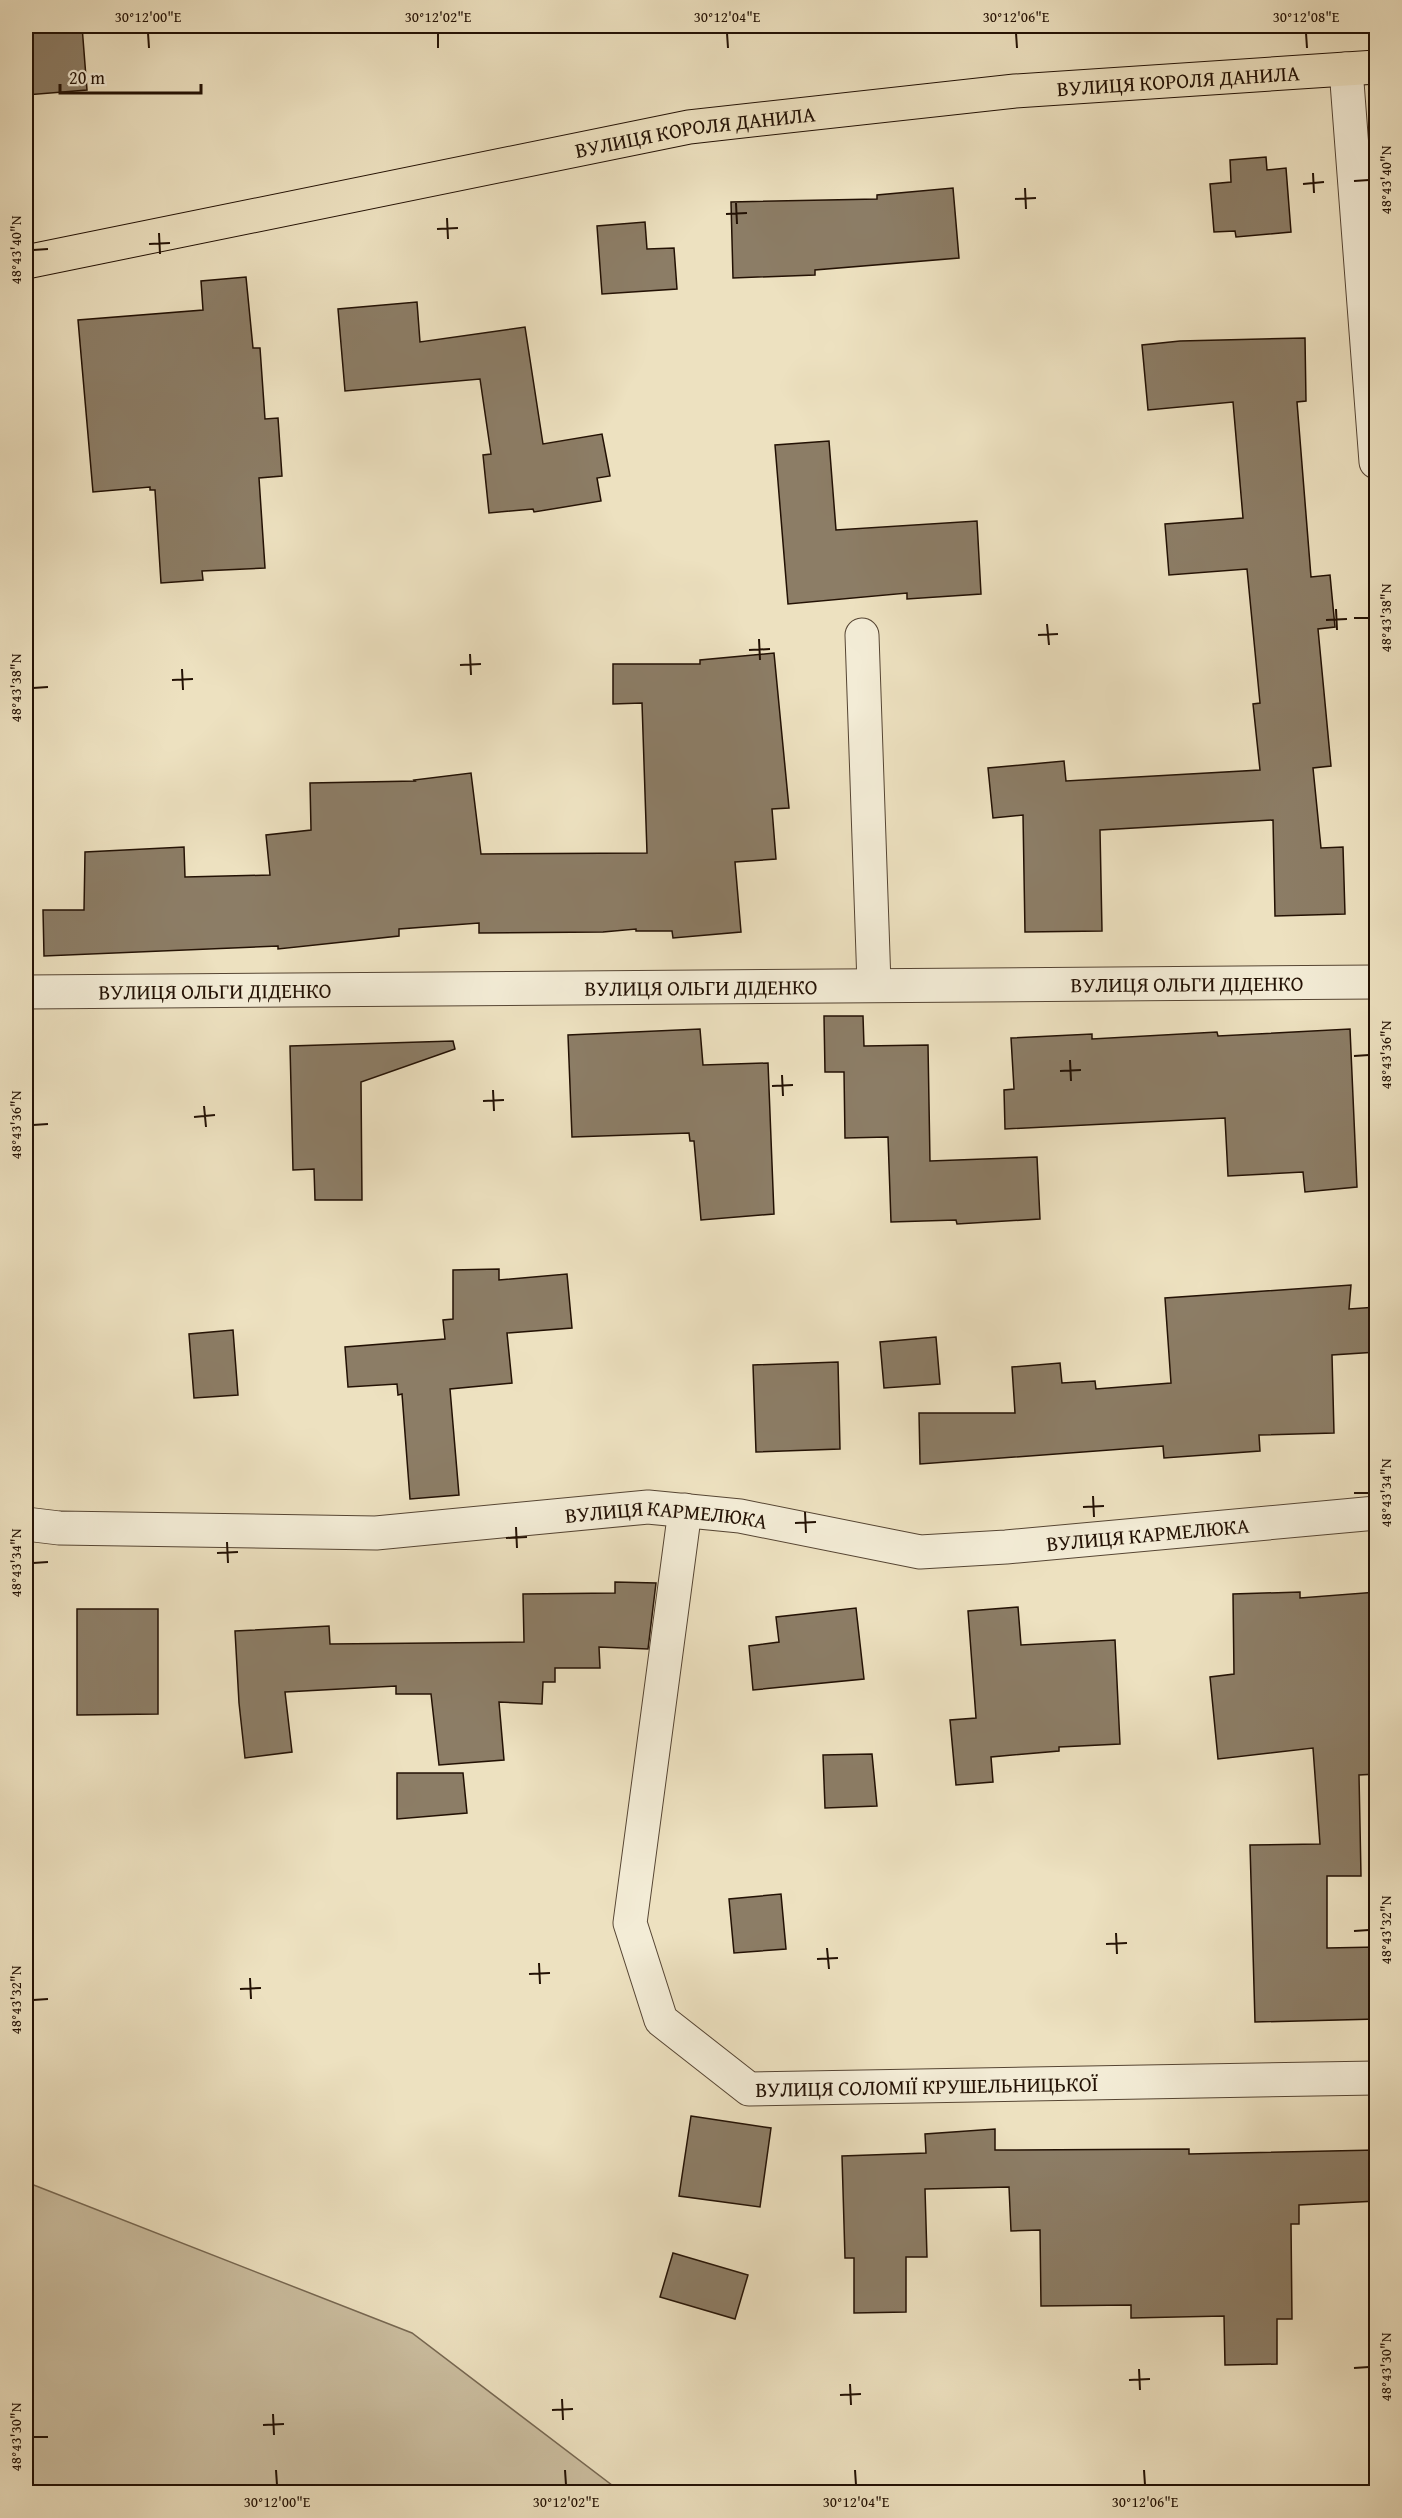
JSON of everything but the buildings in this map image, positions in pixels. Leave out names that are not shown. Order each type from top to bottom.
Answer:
[{"type":"main road","name":"ВУЛИЦЯ КОРОЛЯ ДАНИЛА","points":[[26,262],[689,127],[1015,91],[1361,68]]},
{"type":"street","points":[[1361,68],[1377,462]]},
{"type":"street","points":[[862,635],[874,984]]},
{"type":"street","name":"ВУЛИЦЯ ОЛЬГИ ДІДЕНКО","points":[[26,992],[1377,982]]},
{"type":"street","name":"ВУЛИЦЯ КАРМЕЛЮКА","points":[[26,1524],[59,1528],[376,1533],[648,1507],[740,1516],[920,1552],[1006,1547],[1377,1513]]},
{"type":"street","name":"ВУЛИЦЯ СОЛОМІЇ КРУШЕЛЬНИЦЬКОЇ","points":[[685,1510],[630,1923],[661,2020],[749,2089],[1377,2078]]},
{"type":"shaded area","points":[[26,2182],[412,2333],[621,2492],[26,2492]]}]
